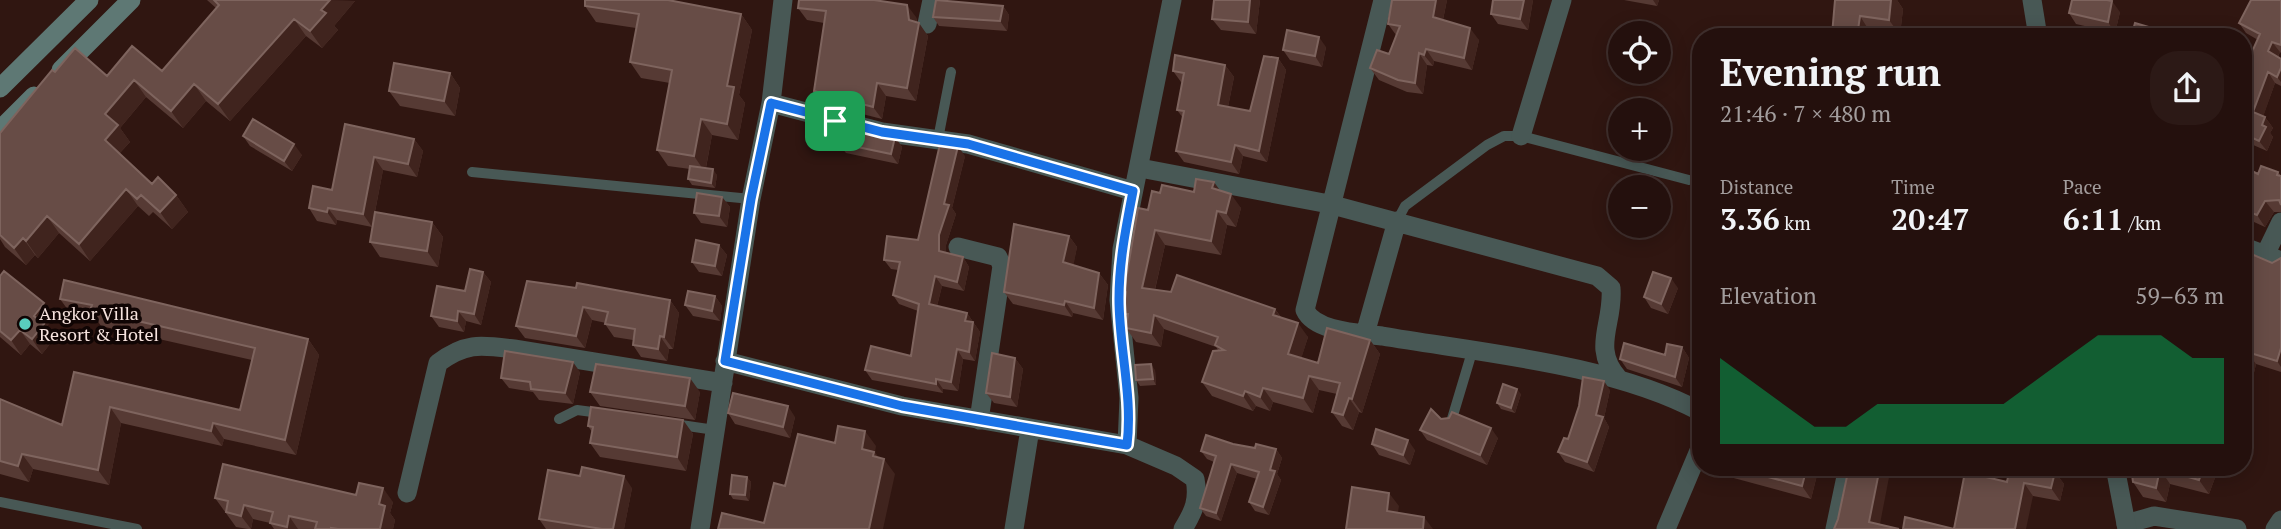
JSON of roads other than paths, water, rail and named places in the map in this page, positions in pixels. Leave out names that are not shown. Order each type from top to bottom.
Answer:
[{"type":"main road","points":[[0,88],[89,0]]},
{"type":"main road","points":[[0,130],[131,0]]},
{"type":"street","points":[[699,529],[751,199],[771,103],[783,0]]},
{"type":"street","points":[[927,24],[932,0]]},
{"type":"street","points":[[1127,445],[1129,398],[1119,300],[1122,250],[1172,0]]},
{"type":"street","points":[[1382,0],[1329,204],[1305,310],[1309,318],[1320,324],[1366,334],[1618,378],[1692,408]]},
{"type":"street","points":[[1521,136],[1562,0]]},
{"type":"street","points":[[2032,0],[2037,28]]},
{"type":"street","points":[[771,103],[882,132],[938,139],[1010,155],[1133,191]]},
{"type":"street","points":[[1140,168],[1329,204],[1597,276],[1611,288],[1612,304],[1603,349],[1608,366],[1618,378]]},
{"type":"street","points":[[1366,334],[1396,220]]},
{"type":"street","points":[[2252,250],[2273,258],[2281,222]]},
{"type":"street","points":[[958,247],[998,257],[1002,266],[979,420]]},
{"type":"street","points":[[407,493],[438,363],[456,349],[480,345],[514,349],[723,383]]},
{"type":"street","points":[[725,361],[902,406],[1127,445],[1176,466],[1195,479],[1199,495],[1194,513],[1183,529]]},
{"type":"street","points":[[1014,529],[1030,429]]},
{"type":"street","points":[[1666,529],[1692,467]]},
{"type":"street","points":[[1835,529],[1846,476]]},
{"type":"street","points":[[2116,476],[2124,527],[2154,516],[2238,529]]},
{"type":"street","points":[[2275,529],[2281,520]]},
{"type":"lane","points":[[938,139],[951,72]]},
{"type":"lane","points":[[1396,220],[1405,206],[1487,145],[1504,136],[1521,136],[1689,180]]},
{"type":"lane","points":[[472,172],[751,199]]},
{"type":"lane","points":[[1451,422],[1472,352]]},
{"type":"lane","points":[[559,419],[577,410],[611,415]]},
{"type":"lane","points":[[663,422],[715,430]]},
{"type":"lane","points":[[0,502],[137,529]]},
{"type":"place","name":"Angkor Villa Resort & Hotel","points":[[25,324]]}]
